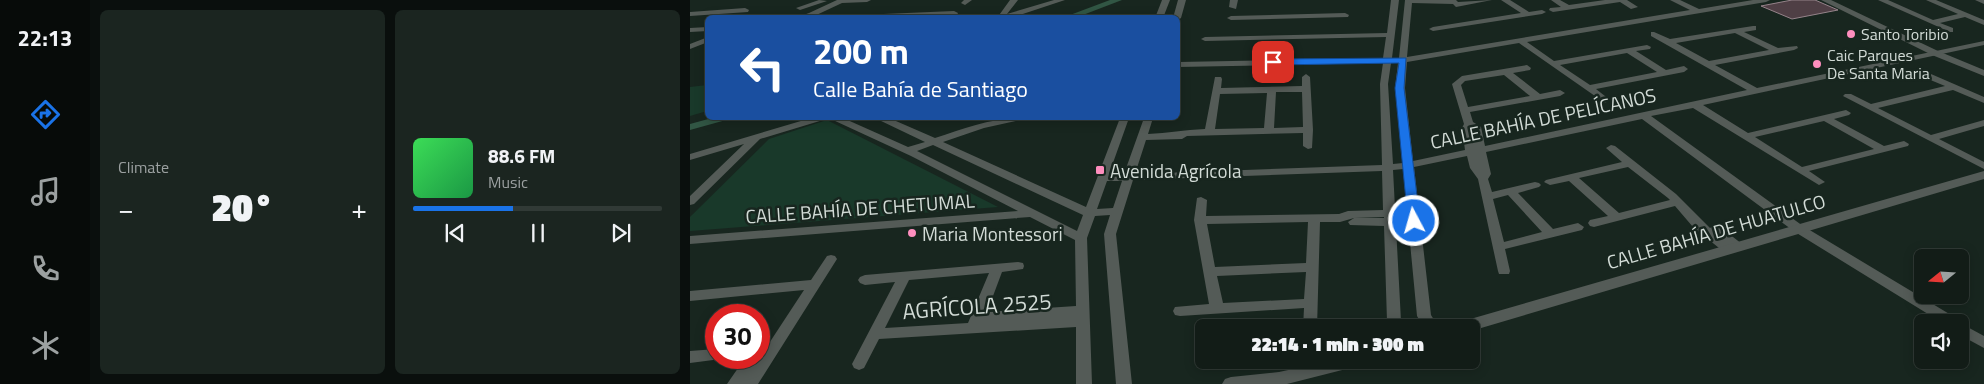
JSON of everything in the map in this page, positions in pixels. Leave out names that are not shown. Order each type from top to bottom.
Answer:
[{"type":"street","points":[[690,14],[743,13],[751,0]]},
{"type":"street","points":[[798,15],[802,0]]},
{"type":"street","points":[[800,8],[825,0]]},
{"type":"street","points":[[811,15],[842,1],[868,0]]},
{"type":"street","points":[[1003,15],[1014,0]]},
{"type":"street","points":[[1011,15],[1059,0]]},
{"type":"street","points":[[1161,15],[1166,0]]},
{"type":"street","points":[[1178,15],[1182,0]]},
{"type":"street","points":[[1394,319],[1384,84],[1395,0]]},
{"type":"street","points":[[1426,319],[1424,316],[1400,88],[1409,0],[1455,3],[1488,0]]},
{"type":"street","points":[[1505,0],[1527,14]]},
{"type":"street","points":[[1555,0],[1568,8]]},
{"type":"street","points":[[1553,10],[1620,0],[1634,7]]},
{"type":"street","points":[[1674,0],[1697,12]]},
{"type":"street","points":[[1724,0],[1736,3]]},
{"type":"street","points":[[1180,64],[1403,60],[1697,12],[1736,3],[1766,0]]},
{"type":"street","points":[[1825,0],[1984,73]]},
{"type":"street","points":[[1834,0],[1939,52],[1984,68]]},
{"type":"street","points":[[1882,0],[1950,30]]},
{"type":"street","points":[[1930,0],[1984,23]]},
{"type":"street","points":[[1979,0],[1984,2]]},
{"type":"street","points":[[808,15],[812,3]]},
{"type":"street","points":[[952,15],[965,3]]},
{"type":"street","points":[[1455,3],[1456,25]]},
{"type":"street","points":[[1205,38],[1232,15],[1346,12],[1339,35]]},
{"type":"street","points":[[1433,29],[1542,12]]},
{"type":"street","points":[[1232,15],[1339,35],[1391,33]]},
{"type":"street","points":[[1932,22],[1966,15]]},
{"type":"street","points":[[1669,42],[1753,28]]},
{"type":"street","points":[[690,30],[705,29]]},
{"type":"street","points":[[1736,31],[1777,51]]},
{"type":"street","points":[[1654,34],[1759,90]]},
{"type":"street","points":[[690,47],[705,40]]},
{"type":"street","points":[[1524,40],[1558,63],[1605,100]]},
{"type":"street","name":"CALLE BAHÍA DE PELÍCANOS","points":[[1102,178],[1388,168],[1409,165],[1982,44]]},
{"type":"street","points":[[1558,63],[1647,47]]},
{"type":"street","points":[[1711,64],[1794,48]]},
{"type":"street","points":[[1628,50],[1665,73]]},
{"type":"street","points":[[1504,272],[1484,179],[1477,172],[1476,150],[1467,128],[1470,124],[1456,84],[1458,81],[1527,68]]},
{"type":"street","points":[[1589,88],[1684,69]]},
{"type":"street","points":[[1506,72],[1538,97]]},
{"type":"street","points":[[1931,76],[1984,100]]},
{"type":"street","points":[[1306,77],[1308,146]]},
{"type":"street","points":[[1210,132],[1218,79]]},
{"type":"street","points":[[1870,108],[1954,87]]},
{"type":"street","points":[[1216,91],[1306,89]]},
{"type":"street","points":[[1269,131],[1272,90]]},
{"type":"street","points":[[1465,110],[1560,93]]},
{"type":"street","points":[[1848,96],[1924,134],[1984,160]]},
{"type":"street","points":[[1697,103],[1819,182]]},
{"type":"street","points":[[1748,136],[1846,113]]},
{"type":"street","points":[[1642,115],[1799,229],[1938,314]]},
{"type":"street","points":[[1825,118],[1882,149]]},
{"type":"street","points":[[690,157],[813,120]]},
{"type":"street","points":[[840,120],[1081,238]]},
{"type":"street","points":[[886,120],[1089,213],[1116,211]]},
{"type":"street","points":[[911,153],[983,131],[989,126],[1005,120]]},
{"type":"street","points":[[1084,384],[1081,238],[1123,120]]},
{"type":"street","points":[[1124,384],[1110,234],[1147,120]]},
{"type":"street","points":[[1934,138],[1984,123]]},
{"type":"street","points":[[1143,135],[1182,136],[1178,133],[1308,130]]},
{"type":"street","points":[[690,202],[757,136]]},
{"type":"street","points":[[1934,138],[1984,166]]},
{"type":"street","points":[[1800,170],[1904,144]]},
{"type":"street","points":[[1611,148],[1677,202],[1692,216],[1697,224],[1733,248]]},
{"type":"street","points":[[1550,182],[1630,163]]},
{"type":"street","name":"CALLE BAHÍA DE HUATULCO","points":[[1480,322],[1984,175]]},
{"type":"street","points":[[1571,177],[1616,217]]},
{"type":"street","points":[[1487,196],[1535,185]]},
{"type":"street","points":[[1510,191],[1551,234]]},
{"type":"street","points":[[1200,200],[1200,220],[1217,309]]},
{"type":"street","points":[[1594,223],[1677,202]]},
{"type":"street","name":"CALLE BAHÍA DE CHETUMAL","points":[[690,240],[1033,213]]},
{"type":"street","points":[[1310,319],[1314,218]]},
{"type":"street","points":[[1200,220],[1340,218],[1348,222],[1389,218]]},
{"type":"street","points":[[1498,247],[1578,227]]},
{"type":"street","points":[[770,344],[815,284],[831,259]]},
{"type":"street","points":[[865,280],[1018,266]]},
{"type":"street","points":[[1210,272],[1312,267]]},
{"type":"street","points":[[975,323],[997,268]]},
{"type":"street","points":[[859,364],[905,276]]},
{"type":"street","points":[[690,296],[815,284]]},
{"type":"street","points":[[1180,311],[1311,303]]},
{"type":"street","name":"AGRÍCOLA 2525","points":[[875,334],[975,323],[1082,316]]},
{"type":"street","points":[[1969,334],[1984,343]]},
{"type":"street","points":[[690,357],[705,356]]},
{"type":"street","points":[[735,384],[745,369]]},
{"type":"street","points":[[750,384],[757,369]]},
{"type":"street","points":[[1231,384],[1275,381],[1328,369]]},
{"type":"green space","points":[[705,85],[705,112],[690,116],[690,87]]},
{"type":"green space","points":[[827,120],[998,207],[690,231],[690,217],[769,139]]},
{"type":"building","points":[[1792,0],[1815,0],[1838,10],[1792,19],[1761,6]]},
{"type":"waterway","points":[[1075,15],[1118,0]]},
{"type":"waterway","points":[[690,127],[715,120]]},
{"type":"place","name":"Santo Toribio","points":[[1851,34]]},
{"type":"place","name":"Caic Parques De Santa Maria","points":[[1817,64]]},
{"type":"place","name":"Avenida Agrícola","points":[[1100,170]]},
{"type":"place","name":"Maria Montessori","points":[[912,233]]},
{"type":"route","points":[[1273,62],[1403,60],[1400,88],[1414,221]]}]
